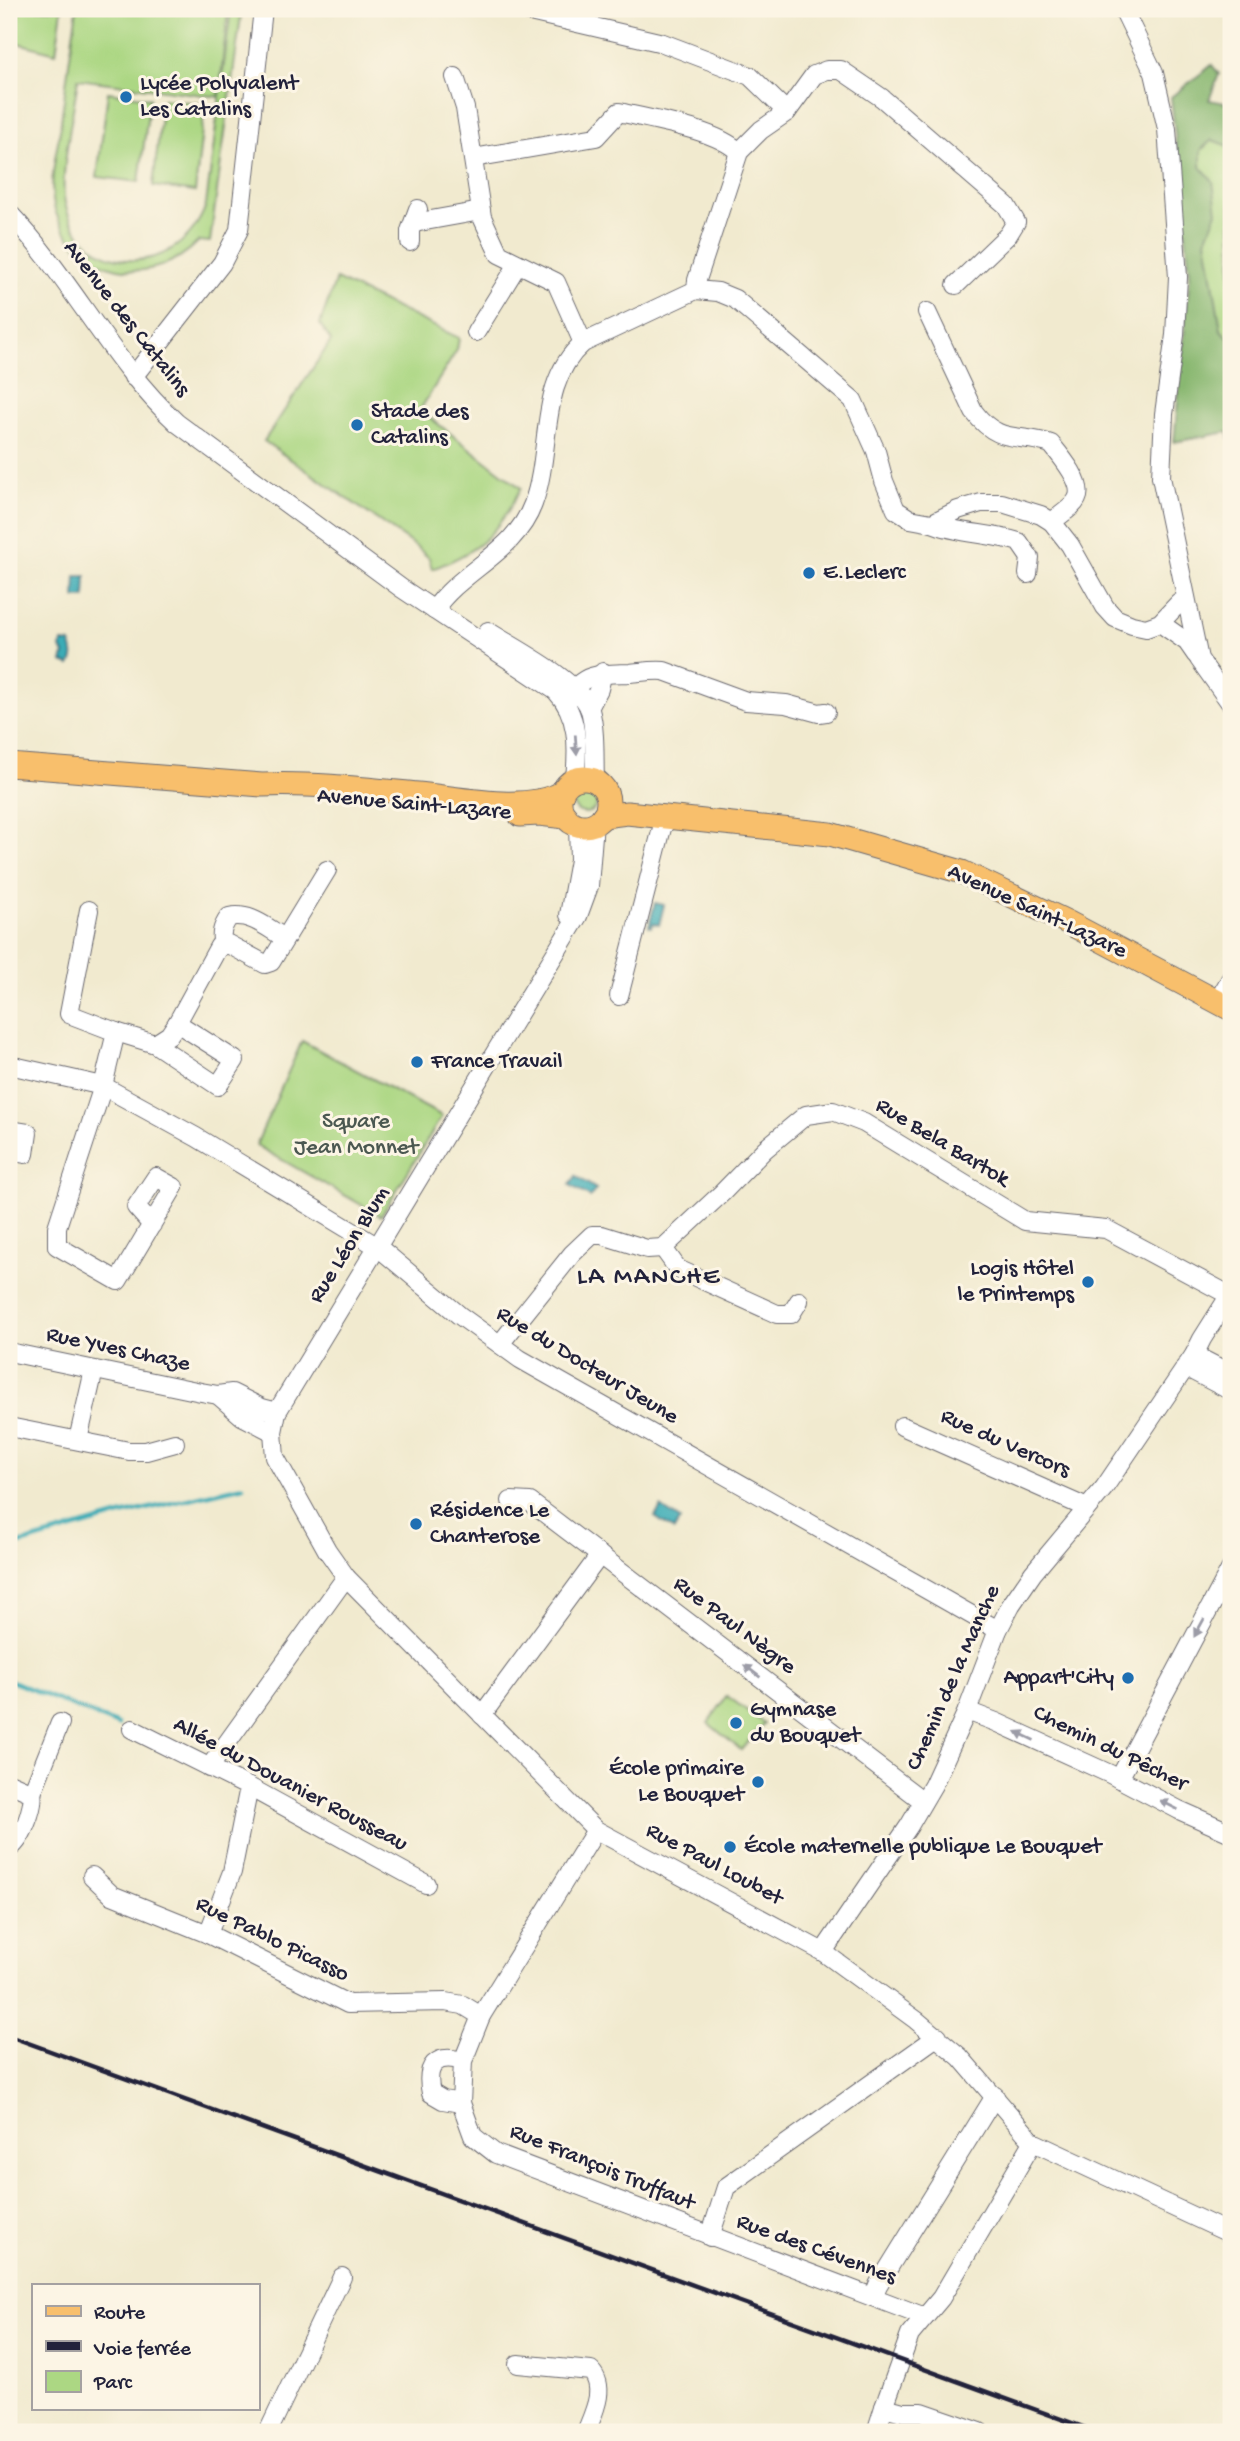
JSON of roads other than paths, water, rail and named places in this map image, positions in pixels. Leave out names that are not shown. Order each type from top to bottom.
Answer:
[{"type":"main road","name":"Avenue Saint-Lazare","points":[[9,765],[262,785],[303,783],[504,802],[585,803],[627,813],[830,834],[962,872],[1068,922],[1224,1005]]},
{"type":"street","points":[[133,377],[222,263],[239,230],[264,9]]},
{"type":"street","points":[[517,9],[663,43],[750,76],[786,112]]},
{"type":"street","points":[[1124,9],[1154,73],[1167,129],[1178,277],[1175,335],[1164,414],[1161,477],[1199,659]]},
{"type":"street","points":[[696,290],[739,152],[761,130],[786,112],[814,75],[827,69],[841,70],[882,98],[1006,205],[1016,222],[1008,235],[956,285]]},
{"type":"street","points":[[455,77],[465,108],[481,211],[499,254],[556,282],[583,343]]},
{"type":"street","points":[[473,158],[596,137],[619,112],[711,135],[728,141],[739,152]]},
{"type":"street","points":[[410,242],[410,231],[416,216],[481,211]]},
{"type":"street","name":"Avenue des Catalins","points":[[9,213],[31,237],[133,377],[154,402],[177,423],[347,547],[575,688]]},
{"type":"street","points":[[476,332],[518,264]]},
{"type":"street","points":[[437,605],[449,591],[497,554],[524,523],[533,503],[542,469],[554,388],[563,364],[583,343],[696,290],[718,292],[736,299],[853,400],[876,451],[896,510],[910,519],[949,529],[994,534],[1019,542],[1030,558],[1028,574]]},
{"type":"street","points":[[927,312],[974,412],[982,423],[991,431],[1005,436],[1051,444],[1075,478],[1079,495],[1076,502],[1052,522]]},
{"type":"street","points":[[932,523],[958,510],[981,503],[1002,503],[1041,515],[1052,522],[1069,545],[1105,607],[1115,618],[1146,628],[1160,623],[1179,603],[1186,601]]},
{"type":"street","name":"Avenue des Catalins","points":[[437,605],[580,710]]},
{"type":"street","points":[[1160,623],[1187,642],[1231,704]]},
{"type":"street","points":[[580,710],[571,699],[575,688],[603,672],[664,671],[746,701],[786,704],[818,713],[826,712]]},
{"type":"street","points":[[585,803],[577,755],[580,710],[599,689],[603,672]]},
{"type":"street","name":"Rue Léon Blum","points":[[273,1432],[277,1412],[563,942],[579,860],[585,803]]},
{"type":"street","points":[[619,996],[662,828],[668,818]]},
{"type":"street","points":[[155,1044],[169,1035],[177,1023],[219,947],[228,944],[265,964],[271,962],[327,870]]},
{"type":"street","points":[[89,910],[69,1014],[155,1044],[218,1086],[235,1060],[177,1023]]},
{"type":"street","points":[[223,946],[223,926],[229,917],[240,915],[249,917],[285,938]]},
{"type":"street","points":[[1224,1005],[1231,978]]},
{"type":"street","points":[[116,1032],[103,1086],[57,1227],[57,1245],[118,1280],[152,1224]]},
{"type":"street","name":"Rue du Docteur Jeune","points":[[9,1065],[103,1086],[196,1137],[378,1247],[458,1315],[532,1366],[998,1630]]},
{"type":"street","name":"Rue Bela Bartok","points":[[663,1248],[765,1149],[806,1115],[833,1111],[864,1123],[1025,1220],[1106,1229],[1230,1294]]},
{"type":"street","points":[[9,1130],[28,1133],[25,1154],[9,1151]]},
{"type":"street","points":[[500,1344],[572,1254],[592,1236],[603,1235],[647,1249],[663,1248],[678,1269],[777,1314],[791,1314],[799,1301]]},
{"type":"street","name":"Chemin de la Manche","points":[[823,1952],[923,1801],[967,1711],[998,1630],[1022,1587],[1104,1488],[1190,1361],[1230,1294]]},
{"type":"street","name":"Rue Yves Chaze","points":[[9,1352],[218,1395],[232,1393],[262,1408],[277,1412]]},
{"type":"street","points":[[1190,1361],[1231,1374]]},
{"type":"street","points":[[1190,1361],[1231,1391]]},
{"type":"street","points":[[78,1440],[94,1370]]},
{"type":"street","name":"Rue Yves Chaze","points":[[218,1395],[242,1416],[273,1432]]},
{"type":"street","name":"Rue du Vercors","points":[[902,1426],[1087,1508]]},
{"type":"street","points":[[9,1427],[128,1451],[146,1451],[175,1443]]},
{"type":"street","name":"Rue Paul Loubet","points":[[273,1432],[275,1457],[327,1550],[346,1577],[596,1830],[823,1952],[938,2036],[960,2056],[1033,2143],[1231,2234]]},
{"type":"street","name":"Rue Paul Nègre","points":[[511,1500],[530,1502],[923,1801]]},
{"type":"street","points":[[482,1715],[600,1555]]},
{"type":"street","points":[[1119,1779],[1231,1568]]},
{"type":"street","points":[[209,1768],[346,1577]]},
{"type":"street","name":"Chemin du Pêcher","points":[[967,1711],[996,1722],[1231,1833]]},
{"type":"street","points":[[9,1849],[18,1842],[33,1800],[32,1793],[60,1723]]},
{"type":"street","name":"Allée du Douanier Rousseau","points":[[132,1729],[248,1787],[426,1884]]},
{"type":"street","points":[[9,1783],[32,1793]]},
{"type":"street","points":[[208,1934],[232,1872],[248,1787]]},
{"type":"street","name":"Rue François Truffaut","points":[[596,1830],[481,2016],[463,2061],[461,2103],[473,2136],[496,2154],[710,2237]]},
{"type":"street","name":"Rue Pablo Picasso","points":[[92,1876],[112,1895],[208,1934],[348,2004],[444,2002],[463,2005],[481,2016]]},
{"type":"street","name":"Rue des Cévennes","points":[[925,2317],[710,2237],[726,2187],[938,2036]]},
{"type":"street","points":[[461,2103],[443,2100],[431,2093],[428,2081],[432,2067],[438,2059],[450,2057],[463,2061]]},
{"type":"street","points":[[873,2297],[995,2096]]},
{"type":"street","points":[[876,2432],[910,2335],[941,2298],[1033,2143]]},
{"type":"street","points":[[268,2432],[342,2277]]},
{"type":"street","points":[[518,2364],[591,2371],[596,2377],[598,2391],[586,2432]]},
{"type":"street","points":[[884,2407],[903,2412],[922,2412],[979,2432]]},
{"type":"water","points":[[76,576],[86,576],[85,598],[75,598]]},
{"type":"water","points":[[62,642],[70,643],[73,657],[70,665],[62,662]]},
{"type":"water","points":[[655,903],[664,905],[659,925],[653,923],[652,927],[649,926]]},
{"type":"water","points":[[576,1176],[596,1189],[590,1197],[570,1185]]},
{"type":"water","points":[[661,1507],[680,1520],[674,1530],[655,1517]]},
{"type":"waterway","points":[[9,1547],[117,1516],[243,1486]]},
{"type":"waterway","points":[[9,1680],[118,1725]]},
{"type":"railway","points":[[9,2036],[1097,2432]]},
{"type":"place","name":"Lycée Polyvalent Les Catalins","points":[[126,97]]},
{"type":"place","name":"Stade des Catalins","points":[[357,425]]},
{"type":"place","name":"E.Leclerc","points":[[809,573]]},
{"type":"place","name":"France Travail","points":[[417,1062]]},
{"type":"place","name":"Logis Hôtel le Printemps","points":[[1088,1282]]},
{"type":"place","name":"Résidence Le Chanterose","points":[[416,1524]]},
{"type":"place","name":"Appart'City","points":[[1128,1678]]},
{"type":"place","name":"Gymnase du Bouquet","points":[[736,1723]]},
{"type":"place","name":"École primaire Le Bouquet","points":[[758,1782]]},
{"type":"place","name":"École maternelle publique Le Bouquet","points":[[730,1847]]},
{"type":"district","name":"LA MANCHE","points":[[649,1278]]},
{"type":"park label","name":"Square Jean Monnet","points":[[356,1135]]}]
